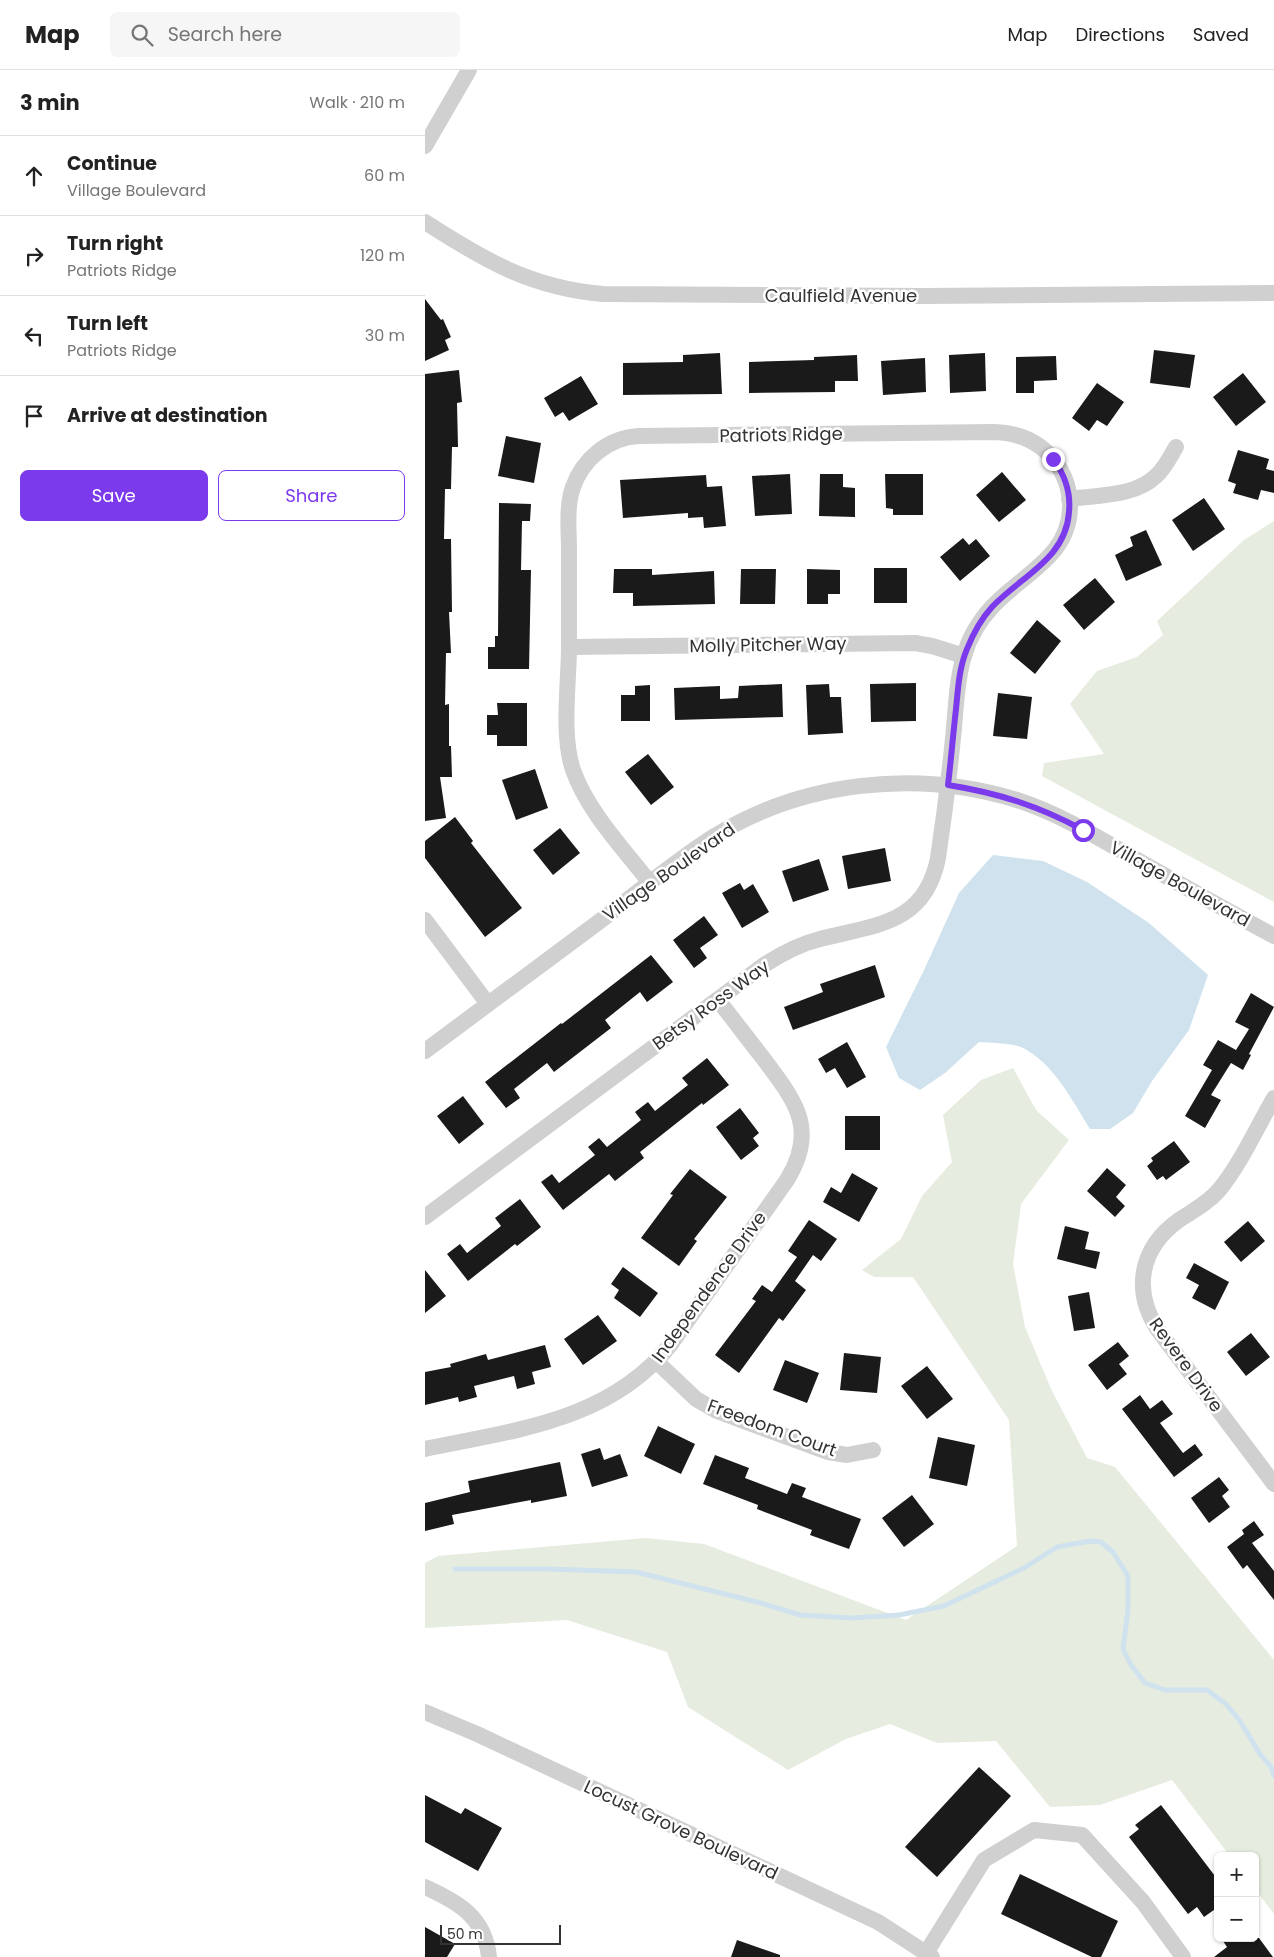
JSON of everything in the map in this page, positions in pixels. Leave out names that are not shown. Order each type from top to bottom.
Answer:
[{"type":"street","points":[[425,146],[469,70]]},
{"type":"street","name":"Caulfield Avenue","points":[[425,222],[472,252],[532,280],[576,292],[603,294],[924,296],[1274,293]]},
{"type":"street","name":"Patriots Ridge","points":[[650,883],[590,804],[573,771],[568,731],[569,521],[573,488],[578,475],[592,457],[603,448],[623,438],[638,436],[1003,432],[1024,437],[1048,453],[1066,482],[1069,499],[1069,518],[1064,536],[1047,560],[993,606],[977,627],[964,656],[959,684],[948,785]]},
{"type":"street","points":[[1069,499],[1121,493],[1140,487],[1157,476],[1176,447]]},
{"type":"street","name":"Molly Pitcher Way","points":[[569,647],[915,643],[964,656]]},
{"type":"street","name":"Village Boulevard","points":[[425,1051],[714,837],[771,807],[817,793],[867,785],[917,783],[948,785],[1017,800],[1050,812],[1274,936]]},
{"type":"street","name":"Betsy Ross Way","points":[[425,1218],[764,965],[792,950],[819,939],[883,925],[901,916],[930,884],[937,867],[948,785]]},
{"type":"street","points":[[425,920],[489,1004]]},
{"type":"street","name":"Independence Drive","points":[[425,1449],[544,1424],[566,1417],[610,1396],[628,1385],[656,1361],[671,1344],[787,1180],[797,1161],[800,1146],[801,1124],[794,1102],[718,1000]]},
{"type":"street","name":"Revere Drive","points":[[1274,1098],[1230,1176],[1219,1191],[1203,1205],[1172,1226],[1152,1248],[1146,1261],[1143,1285],[1145,1302],[1154,1324],[1274,1484]]},
{"type":"street","name":"Freedom Court","points":[[656,1361],[696,1399],[717,1411],[828,1452],[847,1455],[873,1450]]},
{"type":"street","name":"Locust Grove Boulevard","points":[[425,1712],[485,1738],[878,1922],[929,1955]]},
{"type":"street","points":[[929,1955],[984,1860],[1034,1830],[1082,1835],[1143,1902],[1183,1957]]},
{"type":"street","points":[[425,1887],[452,1900],[470,1913],[486,1940],[489,1957]]},
{"type":"shaded area","points":[[1274,521],[1274,902],[1042,776],[1044,763],[1104,754],[1070,704],[1097,671],[1137,657],[1163,635],[1157,621],[1244,540]]},
{"type":"shaded area","points":[[1013,1068],[1036,1110],[1069,1140],[1021,1204],[1013,1264],[1025,1327],[1051,1389],[1087,1458],[1115,1467],[1274,1660],[1274,1914],[1259,1894],[1259,1852],[1227,1852],[1172,1780],[1100,1805],[1050,1807],[996,1741],[937,1743],[890,1724],[846,1739],[788,1770],[688,1707],[667,1652],[567,1620],[425,1628],[425,1563],[438,1556],[646,1538],[704,1544],[906,1620],[1017,1546],[1009,1420],[913,1277],[874,1277],[862,1270],[901,1239],[922,1196],[952,1162],[943,1115],[981,1080]]},
{"type":"water","points":[[993,855],[1043,861],[1087,882],[1149,923],[1208,975],[1189,1030],[1152,1081],[1133,1113],[1110,1129],[1090,1129],[1069,1094],[1052,1072],[1043,1062],[1017,1046],[979,1042],[945,1073],[920,1090],[899,1078],[886,1047],[959,893]]},
{"type":"building","points":[[425,299],[441,320],[443,319],[451,337],[445,340],[449,350],[425,361]]},
{"type":"building","points":[[1154,350],[1195,355],[1190,388],[1150,383]]},
{"type":"building","points":[[720,353],[722,394],[623,395],[623,363],[683,362],[683,355]]},
{"type":"building","points":[[985,353],[986,391],[950,393],[949,355]]},
{"type":"building","points":[[857,355],[858,381],[835,381],[835,392],[749,393],[749,362],[814,360],[814,357]]},
{"type":"building","points":[[1056,356],[1057,380],[1034,381],[1034,393],[1016,393],[1016,357]]},
{"type":"building","points":[[925,358],[926,392],[883,395],[881,361]]},
{"type":"building","points":[[459,370],[462,402],[457,403],[458,447],[452,447],[451,489],[445,489],[444,539],[451,539],[452,612],[449,612],[451,653],[446,653],[445,705],[449,704],[449,746],[451,746],[452,777],[440,777],[446,818],[425,821],[425,374]]},
{"type":"building","points":[[1243,373],[1266,402],[1236,426],[1213,397]]},
{"type":"building","points":[[581,376],[598,404],[569,421],[563,412],[555,417],[544,398]]},
{"type":"building","points":[[1097,383],[1124,402],[1107,426],[1097,420],[1089,431],[1072,418]]},
{"type":"building","points":[[506,436],[541,443],[534,483],[498,476]]},
{"type":"building","points":[[1238,450],[1269,459],[1266,469],[1274,471],[1274,493],[1261,490],[1258,500],[1233,493],[1236,484],[1228,481]]},
{"type":"building","points":[[1002,472],[1026,500],[999,522],[976,495]]},
{"type":"building","points":[[790,474],[792,514],[755,516],[752,476]]},
{"type":"building","points":[[820,474],[843,474],[843,487],[855,488],[855,517],[819,516]]},
{"type":"building","points":[[885,474],[923,474],[923,515],[893,515],[893,509],[886,508]]},
{"type":"building","points":[[706,475],[707,487],[722,486],[726,526],[704,528],[703,517],[688,518],[688,513],[623,518],[620,480]]},
{"type":"building","points":[[1204,498],[1225,529],[1193,551],[1172,520]]},
{"type":"building","points":[[499,503],[531,504],[530,521],[522,521],[521,570],[531,570],[529,669],[488,669],[488,647],[495,647],[495,636],[498,636]]},
{"type":"building","points":[[1146,530],[1162,565],[1126,581],[1115,555],[1133,546],[1130,537]]},
{"type":"building","points":[[963,538],[969,545],[976,539],[990,556],[960,581],[940,557]]},
{"type":"building","points":[[874,568],[907,568],[907,603],[874,603]]},
{"type":"building","points":[[614,569],[652,569],[652,575],[714,571],[715,604],[633,606],[633,593],[613,593]]},
{"type":"building","points":[[741,569],[776,569],[775,604],[740,604]]},
{"type":"building","points":[[807,569],[840,570],[840,594],[828,594],[828,604],[807,604]]},
{"type":"building","points":[[1095,578],[1115,602],[1084,630],[1063,605]]},
{"type":"building","points":[[1037,620],[1061,641],[1035,674],[1010,653]]},
{"type":"building","points":[[916,683],[916,721],[871,722],[870,684]]},
{"type":"building","points":[[782,684],[783,717],[675,720],[674,688],[720,686],[720,699],[738,698],[739,686]]},
{"type":"building","points":[[829,684],[830,697],[841,697],[843,733],[808,735],[806,685]]},
{"type":"building","points":[[650,685],[650,721],[621,721],[621,695],[635,695],[635,686]]},
{"type":"building","points":[[998,693],[1032,697],[1027,739],[993,736]]},
{"type":"building","points":[[497,703],[527,703],[527,746],[497,746],[497,735],[487,735],[487,715],[498,715]]},
{"type":"building","points":[[648,754],[674,787],[651,805],[625,772]]},
{"type":"building","points":[[535,769],[548,808],[516,820],[502,780]]},
{"type":"building","points":[[455,817],[473,841],[471,843],[522,908],[485,937],[425,858],[425,841]]},
{"type":"building","points":[[560,828],[580,853],[553,875],[533,850]]},
{"type":"building","points":[[885,848],[891,881],[848,889],[842,856]]},
{"type":"building","points":[[819,859],[829,890],[793,902],[782,871]]},
{"type":"building","points":[[740,883],[744,890],[753,884],[769,912],[742,928],[722,893]]},
{"type":"building","points":[[704,916],[718,935],[700,948],[707,958],[694,968],[673,940]]},
{"type":"building","points":[[651,955],[673,982],[647,1002],[640,992],[605,1020],[611,1028],[554,1072],[547,1063],[514,1089],[520,1098],[506,1108],[485,1082]]},
{"type":"building","points":[[875,965],[885,997],[793,1030],[784,1007],[823,992],[820,984]]},
{"type":"building","points":[[1251,993],[1274,1007],[1249,1054],[1251,1055],[1243,1070],[1231,1063],[1211,1095],[1221,1100],[1205,1128],[1185,1116],[1212,1070],[1203,1065],[1218,1040],[1236,1050],[1249,1029],[1235,1022]]},
{"type":"building","points":[[847,1042],[866,1077],[847,1088],[835,1068],[826,1073],[818,1059]]},
{"type":"building","points":[[707,1058],[729,1085],[703,1105],[702,1103],[640,1152],[644,1158],[615,1181],[609,1174],[563,1210],[541,1182],[552,1174],[559,1183],[595,1155],[588,1147],[599,1138],[607,1147],[641,1120],[635,1112],[648,1102],[655,1111],[688,1085],[682,1078]]},
{"type":"building","points":[[463,1096],[484,1124],[459,1144],[437,1116]]},
{"type":"building","points":[[740,1108],[759,1133],[753,1138],[759,1146],[741,1160],[716,1127]]},
{"type":"building","points":[[845,1116],[880,1116],[880,1150],[845,1150]]},
{"type":"building","points":[[1174,1141],[1190,1162],[1166,1180],[1163,1176],[1157,1180],[1147,1166],[1153,1161],[1151,1158]]},
{"type":"building","points":[[1107,1168],[1126,1185],[1116,1197],[1125,1206],[1115,1217],[1087,1191]]},
{"type":"building","points":[[690,1169],[727,1197],[694,1239],[697,1241],[679,1266],[641,1238],[673,1195],[670,1194]]},
{"type":"building","points":[[852,1173],[878,1188],[859,1222],[823,1202],[831,1187],[841,1193]]},
{"type":"building","points":[[520,1199],[541,1227],[517,1246],[515,1244],[468,1281],[447,1254],[460,1244],[467,1253],[501,1226],[495,1218]]},
{"type":"building","points":[[809,1220],[837,1239],[821,1261],[813,1255],[795,1281],[806,1290],[783,1321],[779,1318],[739,1373],[715,1355],[756,1301],[752,1299],[762,1285],[772,1292],[797,1257],[788,1251]]},
{"type":"building","points":[[1248,1221],[1265,1241],[1241,1262],[1224,1242]]},
{"type":"building","points":[[1065,1226],[1089,1232],[1085,1249],[1100,1252],[1096,1269],[1057,1259]]},
{"type":"building","points":[[1194,1263],[1229,1282],[1215,1310],[1192,1298],[1199,1285],[1186,1278]]},
{"type":"building","points":[[623,1267],[658,1293],[640,1317],[614,1298],[619,1290],[611,1284]]},
{"type":"building","points":[[425,1270],[446,1296],[425,1313]]},
{"type":"building","points":[[1089,1292],[1095,1328],[1074,1331],[1068,1296]]},
{"type":"building","points":[[598,1315],[617,1341],[583,1365],[564,1339]]},
{"type":"building","points":[[1251,1333],[1270,1357],[1246,1376],[1227,1352]]},
{"type":"building","points":[[1118,1342],[1129,1356],[1119,1364],[1127,1374],[1107,1390],[1088,1365]]},
{"type":"building","points":[[545,1345],[551,1367],[532,1372],[535,1384],[517,1389],[514,1376],[474,1386],[477,1397],[459,1402],[458,1397],[425,1405],[425,1372],[451,1367],[450,1364],[486,1354],[488,1360]]},
{"type":"building","points":[[844,1353],[881,1357],[877,1393],[840,1390]]},
{"type":"building","points":[[785,1360],[819,1373],[807,1403],[773,1390]]},
{"type":"building","points":[[927,1366],[953,1399],[927,1419],[901,1386]]},
{"type":"building","points":[[1140,1395],[1150,1409],[1162,1400],[1173,1414],[1160,1423],[1183,1453],[1195,1444],[1203,1455],[1174,1477],[1122,1409]]},
{"type":"building","points":[[658,1426],[695,1444],[681,1474],[644,1456]]},
{"type":"building","points":[[938,1437],[975,1445],[967,1486],[929,1478]]},
{"type":"building","points":[[600,1448],[604,1460],[620,1454],[628,1476],[592,1487],[581,1454]]},
{"type":"building","points":[[715,1455],[749,1468],[745,1478],[787,1494],[792,1483],[806,1488],[802,1497],[861,1519],[849,1549],[810,1535],[812,1530],[757,1509],[758,1505],[703,1484]]},
{"type":"building","points":[[560,1462],[567,1496],[531,1503],[531,1500],[452,1515],[454,1524],[425,1531],[425,1503],[470,1492],[468,1481]]},
{"type":"building","points":[[1219,1477],[1229,1490],[1222,1496],[1230,1507],[1209,1523],[1191,1498]]},
{"type":"building","points":[[912,1495],[934,1524],[904,1547],[882,1518]]},
{"type":"building","points":[[1254,1521],[1264,1535],[1252,1543],[1274,1571],[1274,1600],[1247,1565],[1243,1569],[1227,1547],[1244,1534],[1242,1530]]},
{"type":"building","points":[[979,1767],[1011,1796],[937,1877],[905,1847]]},
{"type":"building","points":[[425,1795],[461,1814],[465,1808],[502,1828],[478,1871],[425,1842]]},
{"type":"building","points":[[1161,1805],[1214,1875],[1214,1910],[1204,1917],[1197,1907],[1188,1914],[1129,1837],[1139,1829],[1135,1825]]},
{"type":"building","points":[[1020,1874],[1118,1921],[1101,1957],[1092,1957],[1001,1914]]},
{"type":"building","points":[[425,1927],[455,1944],[447,1957],[425,1957]]},
{"type":"building","points":[[1259,1938],[1273,1957],[1214,1957],[1227,1947],[1224,1942],[1259,1942]]},
{"type":"building","points":[[737,1940],[780,1955],[780,1957],[731,1957]]},
{"type":"waterway","points":[[455,1569],[549,1569],[636,1572],[761,1603],[800,1615],[852,1618],[899,1615],[944,1606],[1024,1568],[1057,1547],[1090,1541],[1101,1542],[1113,1552],[1128,1576],[1128,1610],[1123,1649],[1131,1665],[1145,1683],[1165,1690],[1207,1690],[1226,1704],[1240,1721],[1260,1754],[1271,1767],[1274,1776]]},
{"type":"route","points":[[1053,459],[1062,473],[1068,490],[1070,508],[1067,527],[1054,553],[987,612],[970,641],[964,656],[959,684],[948,785],[1017,800],[1050,812],[1083,830]]}]
